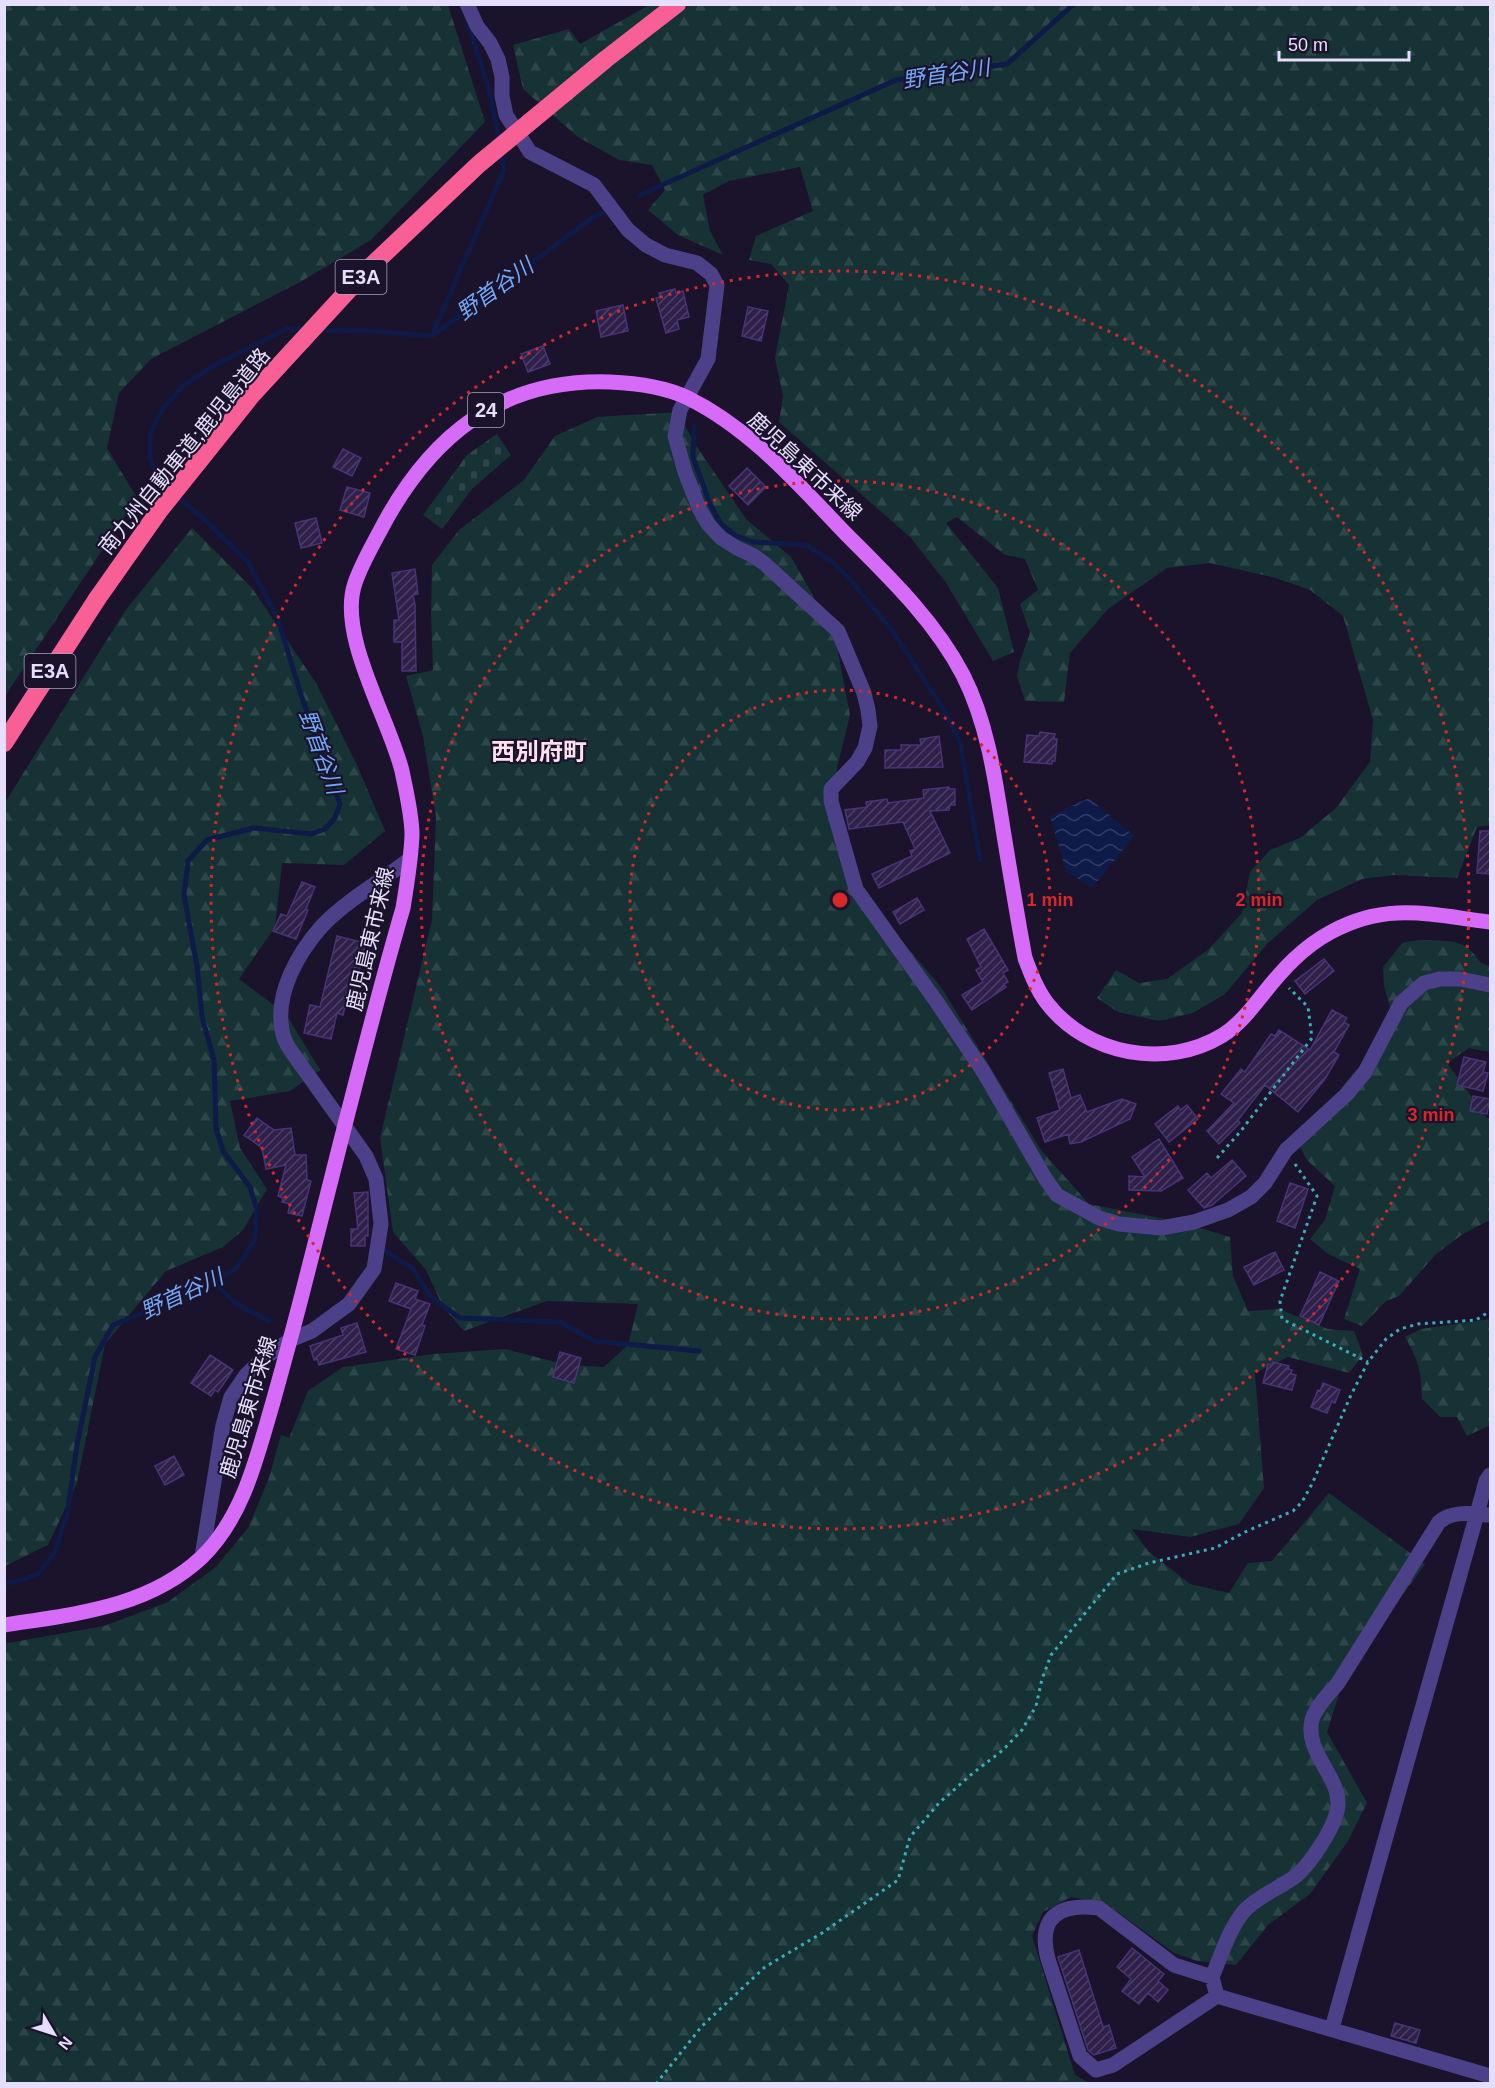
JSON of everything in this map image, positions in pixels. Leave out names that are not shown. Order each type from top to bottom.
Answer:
[{"type":"highway","name":"南九州自動車道;鹿児島道路","points":[[4,743],[97,599],[159,511],[251,396],[367,270],[479,164],[606,59],[677,4]]},
{"type":"main road","name":"鹿児島東市来線","points":[[4,1625],[108,1608],[142,1597],[176,1577],[202,1557],[232,1518],[243,1496],[255,1465],[290,1340],[403,908],[410,860],[412,831],[401,768],[354,636],[350,603],[354,586],[385,521],[407,485],[435,450],[483,411],[521,395],[552,386],[588,381],[633,383],[668,390],[688,398],[721,418],[759,447],[880,568],[945,644],[964,677],[980,719],[993,764],[1025,958],[1035,983],[1047,1003],[1081,1035],[1101,1045],[1122,1051],[1151,1055],[1180,1052],[1223,1035],[1242,1020],[1289,963],[1310,945],[1351,922],[1389,913],[1412,911],[1491,922]]},
{"type":"street","points":[[467,4],[468,10],[490,43],[498,60],[506,115],[530,152],[594,185],[628,230],[646,245],[665,255],[697,263],[711,274],[717,285],[717,300],[708,359],[680,410],[675,435],[685,472],[699,508],[708,524],[721,538],[765,564],[838,631],[864,693],[870,726],[865,748],[857,762],[831,789],[831,801],[855,889],[936,1001],[983,1071],[1045,1178],[1058,1195],[1100,1218],[1119,1224],[1161,1228],[1194,1222],[1228,1210],[1251,1197],[1265,1183],[1286,1150],[1347,1094],[1365,1072],[1401,1003],[1424,983],[1440,979],[1491,985]]},
{"type":"street","points":[[202,1557],[223,1425],[231,1397],[246,1375],[264,1358],[290,1340],[312,1330],[349,1304],[374,1269],[381,1224],[376,1179],[366,1156],[291,1051],[282,1032],[280,1010],[285,985],[301,956],[322,927],[345,906],[410,860]]},
{"type":"street","points":[[1332,2028],[1484,1515],[1486,1481],[1491,1475]]},
{"type":"street","points":[[1216,1996],[1212,1977],[1235,1924],[1253,1903],[1302,1872],[1336,1815],[1338,1796],[1316,1752],[1311,1730],[1312,1719],[1318,1707],[1338,1683],[1439,1521],[1455,1514],[1484,1515]]},
{"type":"street","points":[[1212,1977],[1174,1965],[1099,1908],[1085,1906],[1062,1909],[1052,1917],[1044,1936],[1046,1952],[1080,2056],[1096,2070],[1113,2065],[1216,1996],[1491,2076]]},
{"type":"path","points":[[1217,1158],[1240,1132],[1312,1038],[1308,1007],[1277,977]]},
{"type":"path","points":[[1286,1150],[1317,1196],[1280,1301],[1282,1319],[1368,1362]]},
{"type":"path","points":[[656,2084],[702,2026],[765,1967],[822,1933],[898,1880],[910,1837],[939,1803],[1003,1750],[1030,1720],[1051,1655],[1117,1574],[1149,1563],[1215,1548],[1293,1511],[1302,1502],[1312,1484],[1368,1362],[1386,1339],[1400,1329],[1418,1324],[1476,1320],[1491,1311]]},
{"type":"green space","points":[[5,4],[448,5],[485,122],[371,240],[300,282],[151,359],[119,393],[107,448],[137,498],[5,696]]},
{"type":"green space","points":[[651,4],[1490,5],[1490,825],[1477,827],[1457,878],[1393,875],[1362,879],[1317,900],[1267,944],[1225,994],[1193,1013],[1159,1021],[1118,1012],[1097,998],[1116,970],[1139,983],[1167,979],[1209,949],[1242,913],[1250,872],[1270,850],[1300,838],[1336,808],[1370,762],[1373,720],[1343,616],[1310,590],[1276,578],[1210,563],[1167,568],[1108,609],[1070,653],[1064,702],[1025,701],[1017,676],[1030,633],[1020,604],[1038,590],[1025,559],[1005,555],[957,517],[946,523],[998,588],[1014,652],[993,661],[947,584],[911,538],[779,422],[783,396],[775,358],[789,285],[771,264],[749,260],[756,236],[813,211],[800,167],[729,181],[703,195],[710,231],[723,255],[678,235],[648,210],[665,190],[652,165],[619,160],[578,137],[523,89],[513,45],[569,29],[580,44]]},
{"type":"green space","points":[[678,412],[693,441],[746,519],[791,557],[836,642],[850,715],[837,768],[841,856],[875,910],[941,987],[1041,1150],[1089,1204],[1180,1222],[1230,1237],[1233,1276],[1248,1311],[1279,1309],[1328,1329],[1354,1331],[1363,1355],[1349,1373],[1288,1357],[1255,1373],[1264,1488],[1239,1524],[1190,1537],[1132,1529],[1148,1551],[1190,1584],[1229,1593],[1248,1563],[1272,1561],[1329,1493],[1425,1564],[1345,1675],[1327,1732],[1367,1803],[1348,1841],[1310,1894],[1268,1925],[1236,1965],[1197,1961],[1174,1953],[1105,1903],[1071,1897],[1043,1912],[1032,1936],[1075,2075],[1089,2083],[5,2083],[4,1641],[8,1643],[104,1626],[168,1602],[216,1567],[248,1528],[269,1478],[281,1435],[289,1438],[308,1391],[343,1367],[433,1354],[505,1349],[567,1365],[604,1367],[628,1345],[638,1304],[547,1301],[464,1331],[443,1307],[426,1270],[393,1232],[380,1138],[432,920],[436,817],[423,736],[406,676],[433,670],[432,565],[459,530],[524,480],[555,436],[597,417]]},
{"type":"green space","points":[[497,434],[511,455],[472,489],[442,529],[423,515],[467,455]]},
{"type":"green space","points":[[192,528],[252,588],[316,683],[357,765],[385,831],[344,865],[282,863],[275,927],[239,979],[286,1014],[320,1070],[290,1091],[230,1101],[240,1148],[267,1189],[243,1230],[223,1247],[166,1271],[105,1344],[77,1483],[48,1545],[5,1566],[4,804],[125,611]]},
{"type":"green space","points":[[1418,940],[1445,941],[1464,945],[1480,962],[1490,966],[1490,1052],[1469,1048],[1447,1063],[1490,1119],[1490,1220],[1463,1234],[1436,1254],[1399,1296],[1386,1301],[1362,1326],[1344,1319],[1360,1269],[1328,1254],[1310,1239],[1325,1220],[1335,1186],[1307,1160],[1300,1147],[1318,1116],[1355,1071],[1384,1044],[1394,1021],[1384,986],[1383,967],[1402,943]]},
{"type":"green space","points":[[1490,1319],[1490,1425],[1467,1436],[1457,1417],[1440,1417],[1422,1399],[1418,1366],[1405,1337],[1421,1329]]},
{"type":"water","points":[[1089,798],[1134,836],[1092,888],[1066,871],[1050,816]]},
{"type":"building","points":[[675,289],[676,293],[683,291],[689,317],[677,320],[679,329],[666,333],[656,298],[660,297],[659,293]]},
{"type":"building","points":[[623,305],[628,331],[601,337],[596,311]]},
{"type":"building","points":[[748,307],[768,311],[761,341],[742,336]]},
{"type":"building","points":[[543,346],[550,364],[528,372],[521,354]]},
{"type":"building","points":[[343,449],[361,458],[352,476],[333,467]]},
{"type":"building","points":[[747,468],[766,487],[748,505],[729,486]]},
{"type":"building","points":[[347,487],[370,493],[364,517],[340,510]]},
{"type":"building","points":[[316,518],[322,543],[301,548],[295,523]]},
{"type":"building","points":[[415,569],[418,594],[413,595],[416,671],[402,671],[402,642],[394,642],[394,620],[399,620],[392,573]]},
{"type":"building","points":[[1040,732],[1055,734],[1054,739],[1057,739],[1055,761],[1052,761],[1052,764],[1024,762],[1027,735],[1039,736]]},
{"type":"building","points":[[939,736],[943,767],[885,768],[885,750],[901,750],[901,745],[921,745],[920,739]]},
{"type":"building","points":[[949,787],[949,789],[955,789],[955,805],[950,805],[949,810],[930,811],[950,853],[879,888],[872,874],[912,856],[910,851],[915,849],[903,822],[849,829],[845,810],[867,807],[866,802],[887,799],[888,803],[924,798],[923,790]]},
{"type":"building","points":[[1480,831],[1491,831],[1491,874],[1477,873]]},
{"type":"building","points":[[302,882],[315,887],[296,939],[273,931],[281,914],[287,916]]},
{"type":"building","points":[[917,898],[924,910],[900,924],[893,912]]},
{"type":"building","points":[[984,929],[1008,970],[1003,973],[1008,982],[1004,984],[1006,987],[972,1010],[962,995],[983,982],[976,970],[981,967],[967,939]]},
{"type":"building","points":[[337,936],[365,943],[358,977],[352,976],[343,1015],[337,1013],[331,1039],[304,1033],[310,1005],[320,1007]]},
{"type":"building","points":[[1324,959],[1334,971],[1305,994],[1295,981]]},
{"type":"building","points":[[1332,1010],[1347,1018],[1344,1022],[1349,1025],[1334,1052],[1339,1055],[1325,1079],[1298,1112],[1265,1085],[1238,1120],[1240,1123],[1219,1144],[1207,1131],[1234,1103],[1221,1094],[1241,1069],[1245,1072],[1271,1034],[1275,1036],[1279,1030],[1310,1050]]},
{"type":"building","points":[[1464,1057],[1486,1062],[1483,1072],[1488,1073],[1483,1091],[1457,1085]]},
{"type":"building","points":[[1063,1069],[1071,1098],[1080,1095],[1087,1112],[1122,1099],[1136,1104],[1130,1119],[1081,1142],[1070,1144],[1068,1134],[1045,1142],[1037,1118],[1060,1110],[1049,1073]]},
{"type":"building","points":[[1473,1096],[1490,1099],[1487,1114],[1470,1111]]},
{"type":"building","points":[[1187,1105],[1198,1119],[1169,1142],[1155,1124],[1178,1106],[1180,1110]]},
{"type":"building","points":[[257,1118],[274,1130],[291,1128],[295,1155],[306,1155],[307,1180],[311,1181],[302,1216],[288,1213],[290,1204],[282,1202],[283,1198],[278,1196],[286,1165],[266,1169],[262,1148],[244,1135]]},
{"type":"building","points":[[1159,1139],[1183,1178],[1161,1191],[1129,1190],[1129,1176],[1145,1177],[1132,1157]]},
{"type":"building","points":[[1232,1160],[1246,1176],[1212,1205],[1204,1208],[1188,1190],[1207,1173],[1211,1178]]},
{"type":"building","points":[[1290,1183],[1308,1189],[1295,1228],[1277,1221]]},
{"type":"building","points":[[368,1192],[368,1236],[365,1236],[365,1246],[351,1246],[351,1229],[358,1229],[354,1193]]},
{"type":"building","points":[[1275,1252],[1284,1270],[1254,1285],[1244,1267]]},
{"type":"building","points":[[1320,1272],[1339,1281],[1319,1325],[1300,1316]]},
{"type":"building","points":[[396,1283],[418,1291],[415,1299],[430,1304],[415,1355],[396,1349],[411,1309],[389,1301]]},
{"type":"building","points":[[357,1323],[366,1352],[319,1365],[317,1359],[314,1360],[310,1346],[343,1335],[341,1328]]},
{"type":"building","points":[[560,1352],[581,1358],[574,1383],[553,1377]]},
{"type":"building","points":[[210,1355],[233,1370],[218,1392],[215,1390],[211,1396],[191,1383]]},
{"type":"building","points":[[1273,1362],[1289,1366],[1288,1369],[1292,1370],[1291,1374],[1296,1375],[1292,1390],[1263,1383],[1268,1364],[1272,1365]]},
{"type":"building","points":[[1323,1383],[1340,1390],[1335,1403],[1332,1401],[1327,1413],[1311,1407]]},
{"type":"building","points":[[174,1456],[184,1475],[165,1485],[155,1466]]},
{"type":"building","points":[[1132,1948],[1164,1974],[1158,1981],[1168,1990],[1158,2002],[1148,1993],[1139,2004],[1122,1991],[1131,1979],[1117,1967]]},
{"type":"building","points":[[1079,1950],[1103,2027],[1109,2025],[1116,2048],[1094,2055],[1088,2050],[1058,1957]]},
{"type":"building","points":[[1395,2023],[1420,2030],[1416,2043],[1391,2036]]},
{"type":"waterway","name":"野首谷川","points":[[640,195],[896,80],[1007,64],[1074,4]]},
{"type":"waterway","points":[[468,23],[489,89],[499,142]]},
{"type":"waterway","points":[[433,333],[504,170],[501,151]]},
{"type":"waterway","name":"野首谷川","points":[[317,330],[371,331],[432,336],[595,216],[609,210]]},
{"type":"waterway","name":"野首谷川","points":[[4,1583],[38,1574],[54,1554],[67,1515],[77,1445],[95,1357],[113,1325],[221,1278],[235,1269],[255,1238],[257,1210],[250,1187],[223,1151],[216,1128],[214,1060],[202,1017],[197,966],[184,895],[188,861],[207,840],[253,828],[311,834],[325,829],[335,818],[340,804],[301,695],[278,619],[248,562],[205,520],[159,481],[150,458],[150,434],[162,410],[184,385],[211,367],[286,329],[305,329]]},
{"type":"waterway","points":[[694,426],[693,457],[710,504],[721,524],[736,536],[753,542],[806,545],[831,561],[848,577],[894,633],[945,712],[960,741],[980,860]]},
{"type":"waterway","points":[[385,1251],[412,1268],[431,1297],[460,1318],[560,1322],[594,1341],[699,1351]]},
{"type":"waterway","points":[[213,1281],[235,1303],[269,1321]]},
{"type":"district","name":"西別府町","points":[[539,751]]}]
